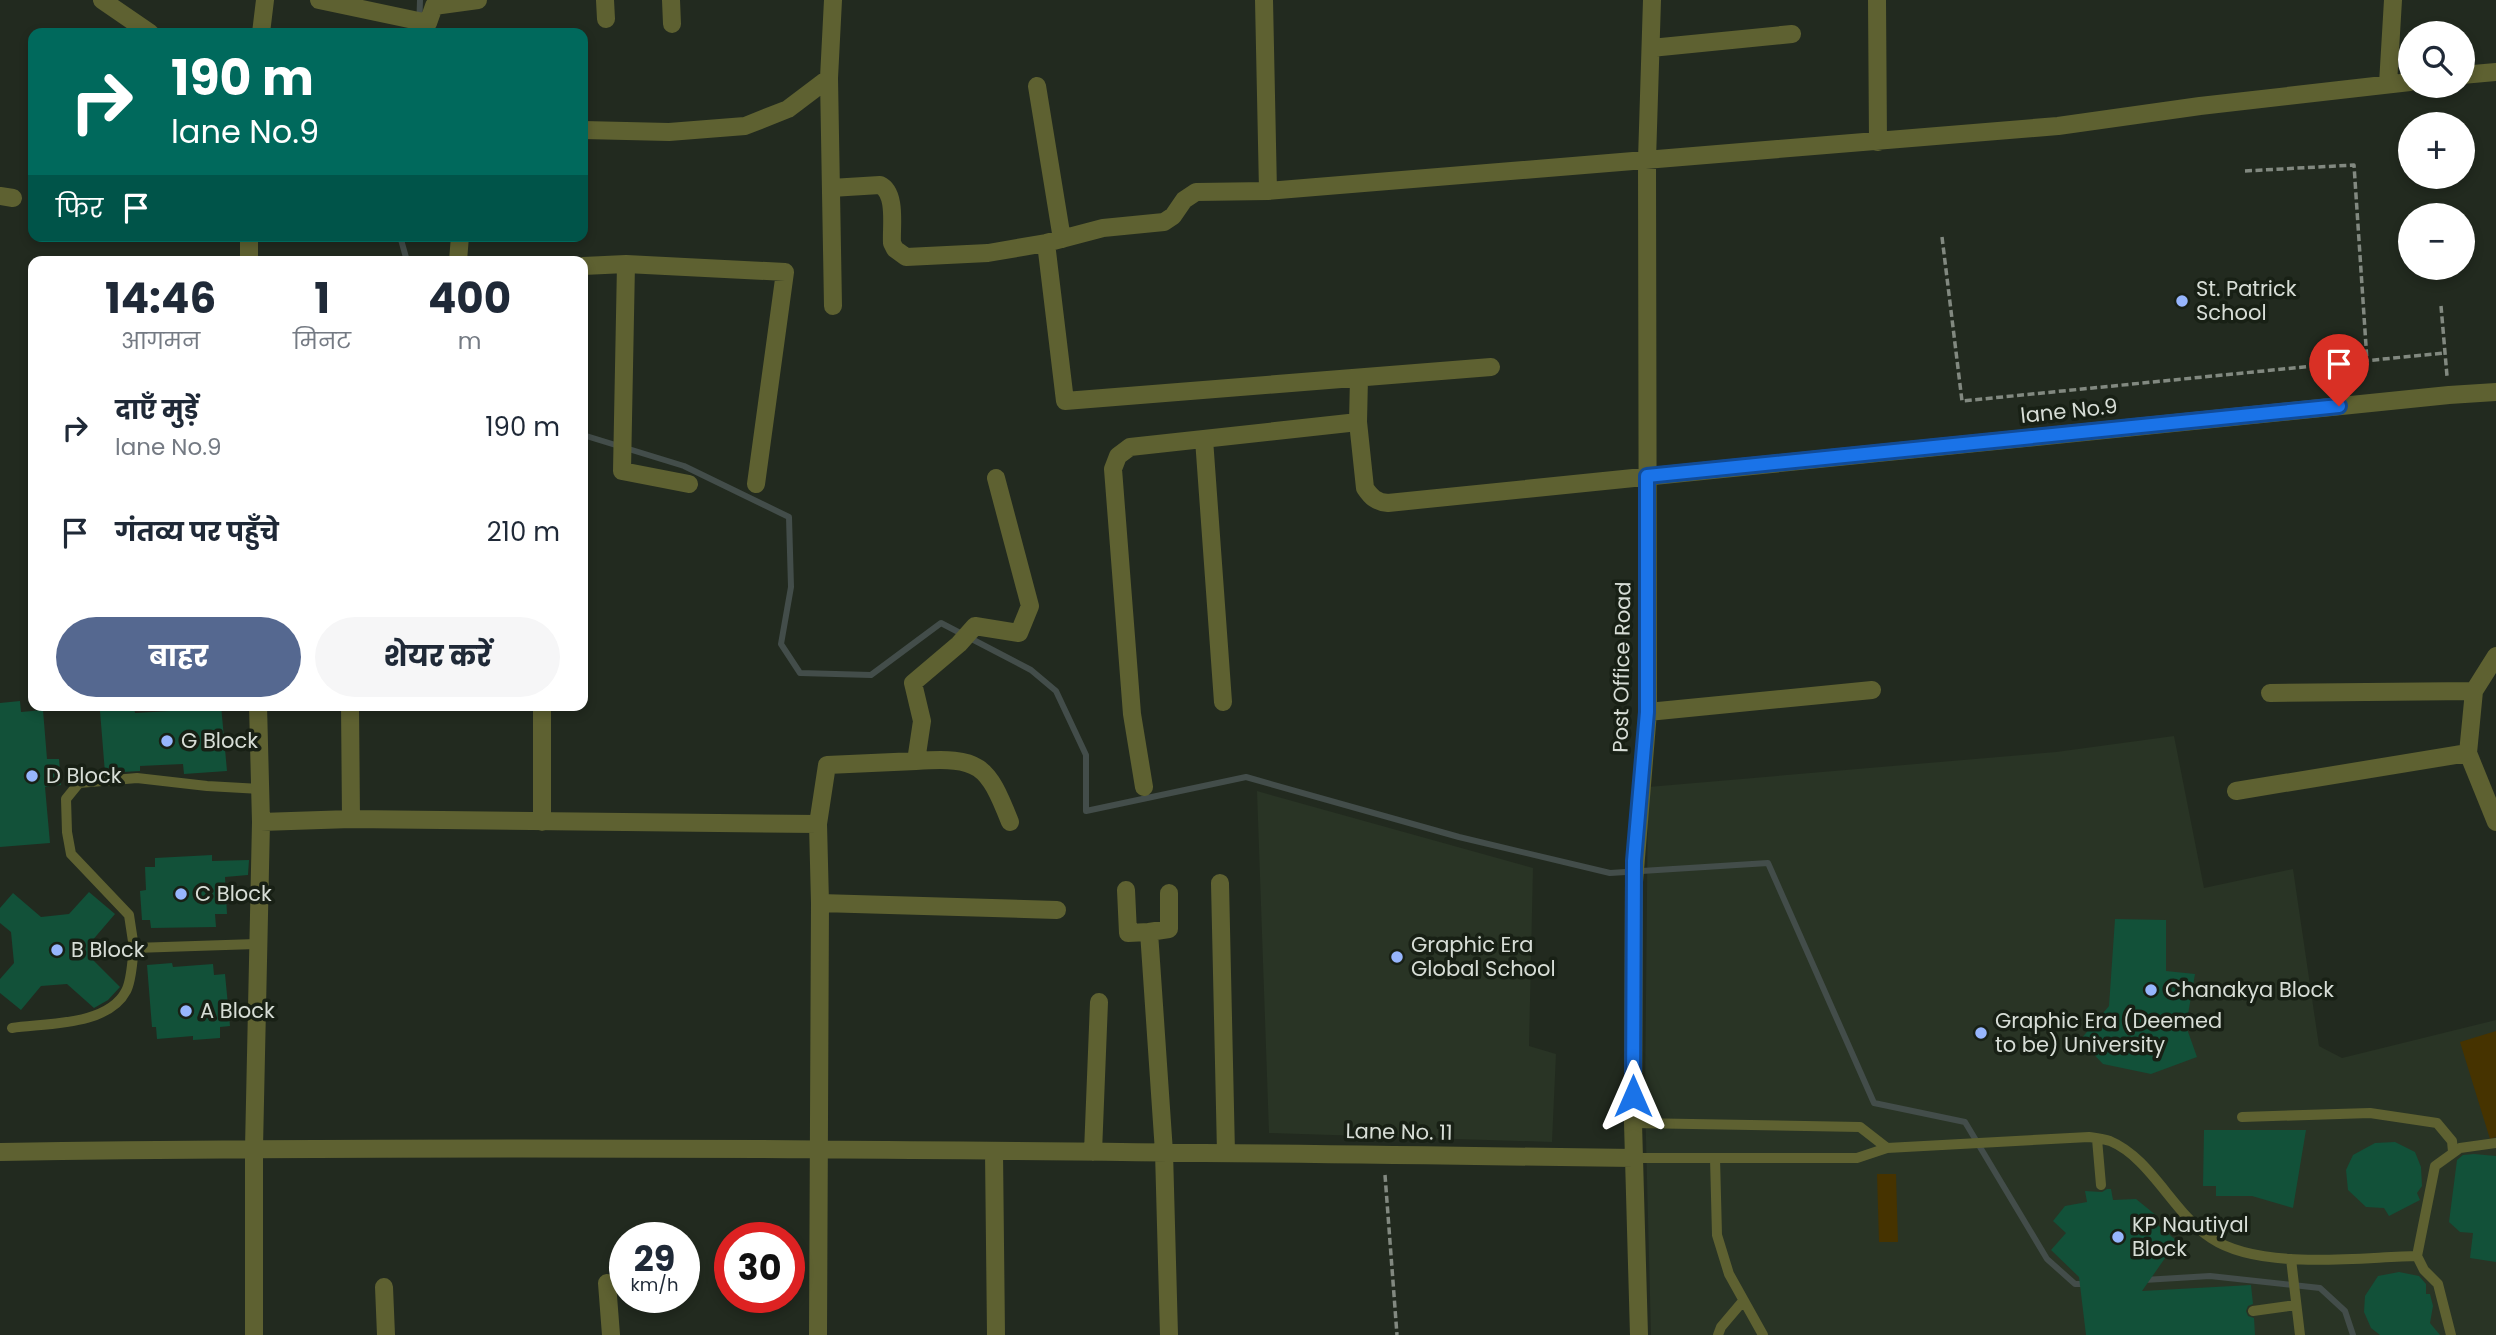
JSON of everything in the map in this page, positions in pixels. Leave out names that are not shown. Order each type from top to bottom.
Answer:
[{"type":"street","points":[[102,0],[143,28]]},
{"type":"street","points":[[262,28],[265,0]]},
{"type":"street","points":[[319,0],[428,23],[434,6],[478,0]]},
{"type":"street","points":[[605,0],[606,19]]},
{"type":"street","points":[[671,0],[672,24]]},
{"type":"street","points":[[834,0],[829,78],[834,306]]},
{"type":"street","points":[[1264,0],[1268,191]]},
{"type":"street","name":"Post Office Road","points":[[1639,1335],[1633,1123],[1634,861],[1647,712],[1647,160],[1652,0]]},
{"type":"street","points":[[1877,0],[1878,142]]},
{"type":"street","points":[[2388,84],[2393,0]]},
{"type":"street","points":[[1651,48],[1792,34]]},
{"type":"street","points":[[2475,74],[2496,72]]},
{"type":"street","points":[[588,130],[669,132],[745,126],[788,109],[829,78]]},
{"type":"street","points":[[831,188],[884,187],[890,195],[892,243],[895,250],[906,257],[988,253],[1054,241],[1103,228],[1164,222],[1173,216],[1184,200],[1196,192],[1268,191],[2058,126],[2398,83]]},
{"type":"street","points":[[1037,86],[1054,241],[1065,401],[1491,367]]},
{"type":"street","points":[[626,264],[622,471],[689,484]]},
{"type":"street","points":[[588,266],[626,264],[785,272],[756,484]]},
{"type":"street","points":[[1144,787],[1132,714],[1112,469],[1118,456],[1130,447],[1358,422],[1359,377]]},
{"type":"street","name":"lane No.9","points":[[1358,422],[1365,488],[1371,497],[1388,503],[2496,392]]},
{"type":"street","points":[[1204,439],[1223,702]]},
{"type":"street","points":[[916,761],[922,722],[913,683],[959,644],[975,626],[1019,633],[1030,606],[996,478]]},
{"type":"street","points":[[2496,656],[2474,691],[2468,753],[2496,822]]},
{"type":"street","points":[[1647,712],[1872,690]]},
{"type":"street","points":[[2270,693],[2474,691]]},
{"type":"street","points":[[254,1335],[254,1148],[261,822],[258,711]]},
{"type":"street","points":[[350,711],[351,819]]},
{"type":"street","points":[[542,711],[542,822]]},
{"type":"street","points":[[2236,791],[2468,753]]},
{"type":"street","points":[[818,1335],[818,824],[827,765],[946,759],[972,764],[990,777],[1010,822]]},
{"type":"street","points":[[261,822],[351,819],[818,824]]},
{"type":"street","points":[[1220,883],[1226,1153]]},
{"type":"street","points":[[1126,890],[1128,933],[1169,929],[1169,893]]},
{"type":"street","points":[[820,903],[1057,910]]},
{"type":"street","points":[[1149,932],[1164,1152],[1169,1335]]},
{"type":"street","points":[[1093,1152],[1098,1002]]},
{"type":"street","name":"Lane No. 11","points":[[0,1152],[254,1148],[819,1150],[1634,1158]]},
{"type":"street","points":[[994,1152],[996,1335]]},
{"type":"street","points":[[607,1283],[611,1335]]},
{"type":"street","points":[[384,1287],[386,1335]]},
{"type":"lane","points":[[12,1028],[94,1017],[108,1012],[127,990],[134,948],[129,915],[71,854],[66,799],[79,783],[136,778],[260,789]]},
{"type":"lane","points":[[134,948],[258,944]]},
{"type":"lane","points":[[2242,1117],[2370,1113],[2438,1123],[2452,1141],[2453,1152]]},
{"type":"lane","points":[[1633,1123],[1860,1127],[1887,1148]]},
{"type":"lane","points":[[1634,1158],[1857,1158],[1887,1148],[2089,1137],[2109,1141],[2132,1156],[2193,1224],[2213,1240],[2242,1252],[2291,1259],[2417,1255]]},
{"type":"lane","points":[[2096,1139],[2101,1185]]},
{"type":"lane","points":[[2451,1335],[2438,1284],[2424,1270],[2417,1255],[2435,1166],[2460,1148],[2496,1143]]},
{"type":"lane","points":[[1715,1158],[1717,1235],[1729,1274],[1763,1335]]},
{"type":"lane","points":[[2291,1259],[2300,1335]]},
{"type":"lane","points":[[1718,1335],[1721,1327],[1743,1301]]},
{"type":"lane","points":[[2253,1311],[2296,1301]]},
{"type":"path","points":[[2245,171],[2354,165],[2367,361]]},
{"type":"path","points":[[1942,237],[1962,401],[2444,353]]},
{"type":"path","points":[[2441,306],[2449,395]]},
{"type":"path","points":[[1384,1155],[1396,1335]]},
{"type":"shaded area","name":"Graphic Era (Deemed to be) University","points":[[2174,736],[2204,888],[2293,869],[2319,1046],[2342,1058],[2496,1020],[2496,1335],[1651,1335],[1645,1100],[1648,787],[2056,752]]},
{"type":"shaded area","name":"Graphic Era Global School","points":[[1257,791],[1533,868],[1529,1046],[1556,1054],[1552,1142],[1269,1133]]},
{"type":"shaded area","points":[[2496,1031],[2496,1137],[2490,1139],[2460,1042]]},
{"type":"shaded area","points":[[1877,1174],[1896,1174],[1898,1242],[1879,1242]]},
{"type":"building","name":"D Block","points":[[20,701],[21,712],[43,711],[47,759],[59,759],[61,785],[45,787],[50,843],[0,847],[0,703]]},
{"type":"building","name":"G Block","points":[[100,711],[222,711],[227,771],[184,774],[183,764],[140,766],[140,771],[105,773]]},
{"type":"building","name":"C Block","points":[[212,855],[212,861],[249,860],[248,875],[225,877],[227,914],[215,914],[216,927],[151,928],[150,920],[142,920],[140,891],[146,890],[145,867],[155,867],[155,858]]},
{"type":"building","name":"B Block","points":[[89,892],[115,914],[91,942],[92,959],[120,987],[108,1000],[94,1008],[67,984],[41,986],[21,1010],[0,993],[0,979],[14,963],[11,932],[0,923],[0,908],[13,893],[41,917],[69,914]]},
{"type":"building","name":"Chanakya Block","points":[[2115,919],[2166,920],[2166,971],[2195,974],[2186,1026],[2197,1057],[2151,1074],[2103,1064],[2080,1040],[2109,1006]]},
{"type":"building","name":"A Block","points":[[172,963],[173,967],[213,964],[214,975],[225,974],[230,1026],[220,1027],[220,1038],[193,1040],[193,1036],[157,1039],[156,1027],[152,1027],[147,965]]},
{"type":"building","points":[[2204,1130],[2306,1130],[2293,1208],[2252,1196],[2216,1196],[2216,1186],[2203,1186]]},
{"type":"building","points":[[2395,1142],[2415,1152],[2421,1167],[2422,1186],[2417,1193],[2420,1200],[2389,1216],[2384,1208],[2366,1207],[2348,1190],[2346,1170],[2353,1155],[2375,1143]]},
{"type":"building","points":[[2463,1155],[2496,1156],[2496,1262],[2470,1258],[2473,1233],[2460,1232],[2449,1222],[2457,1160]]},
{"type":"building","points":[[2111,1189],[2113,1200],[2136,1199],[2157,1216],[2154,1222],[2177,1241],[2142,1291],[2251,1285],[2253,1304],[2248,1306],[2246,1311],[2248,1316],[2254,1318],[2255,1335],[2086,1335],[2079,1277],[2051,1250],[2066,1233],[2053,1221],[2065,1206],[2087,1202],[2085,1191],[2102,1192]]},
{"type":"building","points":[[2399,1272],[2419,1276],[2426,1284],[2426,1294],[2430,1294],[2433,1306],[2430,1323],[2440,1335],[2380,1335],[2371,1328],[2364,1312],[2365,1296],[2378,1276]]},
{"type":"waterway","points":[[419,28],[420,0]]},
{"type":"waterway","points":[[402,242],[406,256]]},
{"type":"waterway","points":[[588,437],[684,466],[789,517],[791,587],[781,644],[800,673],[871,675],[941,623],[1031,670],[1056,691],[1086,755],[1086,811],[1246,777],[1459,837],[1610,873],[1768,863],[1874,1103],[1965,1122],[2047,1259],[2075,1284],[2088,1284]]},
{"type":"waterway","points":[[2144,1280],[2210,1276],[2320,1288],[2345,1311],[2353,1335]]},
{"type":"place","name":"St. Patrick School","points":[[2182,301]]},
{"type":"place","name":"G Block","points":[[167,741]]},
{"type":"place","name":"D Block","points":[[32,776]]},
{"type":"place","name":"C Block","points":[[181,894]]},
{"type":"place","name":"B Block","points":[[57,950]]},
{"type":"place","name":"Graphic Era Global School","points":[[1397,957]]},
{"type":"place","name":"Chanakya Block","points":[[2151,990]]},
{"type":"place","name":"A Block","points":[[186,1011]]},
{"type":"place","name":"Graphic Era (Deemed to be) University","points":[[1981,1033]]},
{"type":"place","name":"KP Nautiyal Block","points":[[2118,1237]]},
{"type":"route","points":[[1633,1096],[1634,861],[1647,712],[1647,476],[2339,406]]}]
